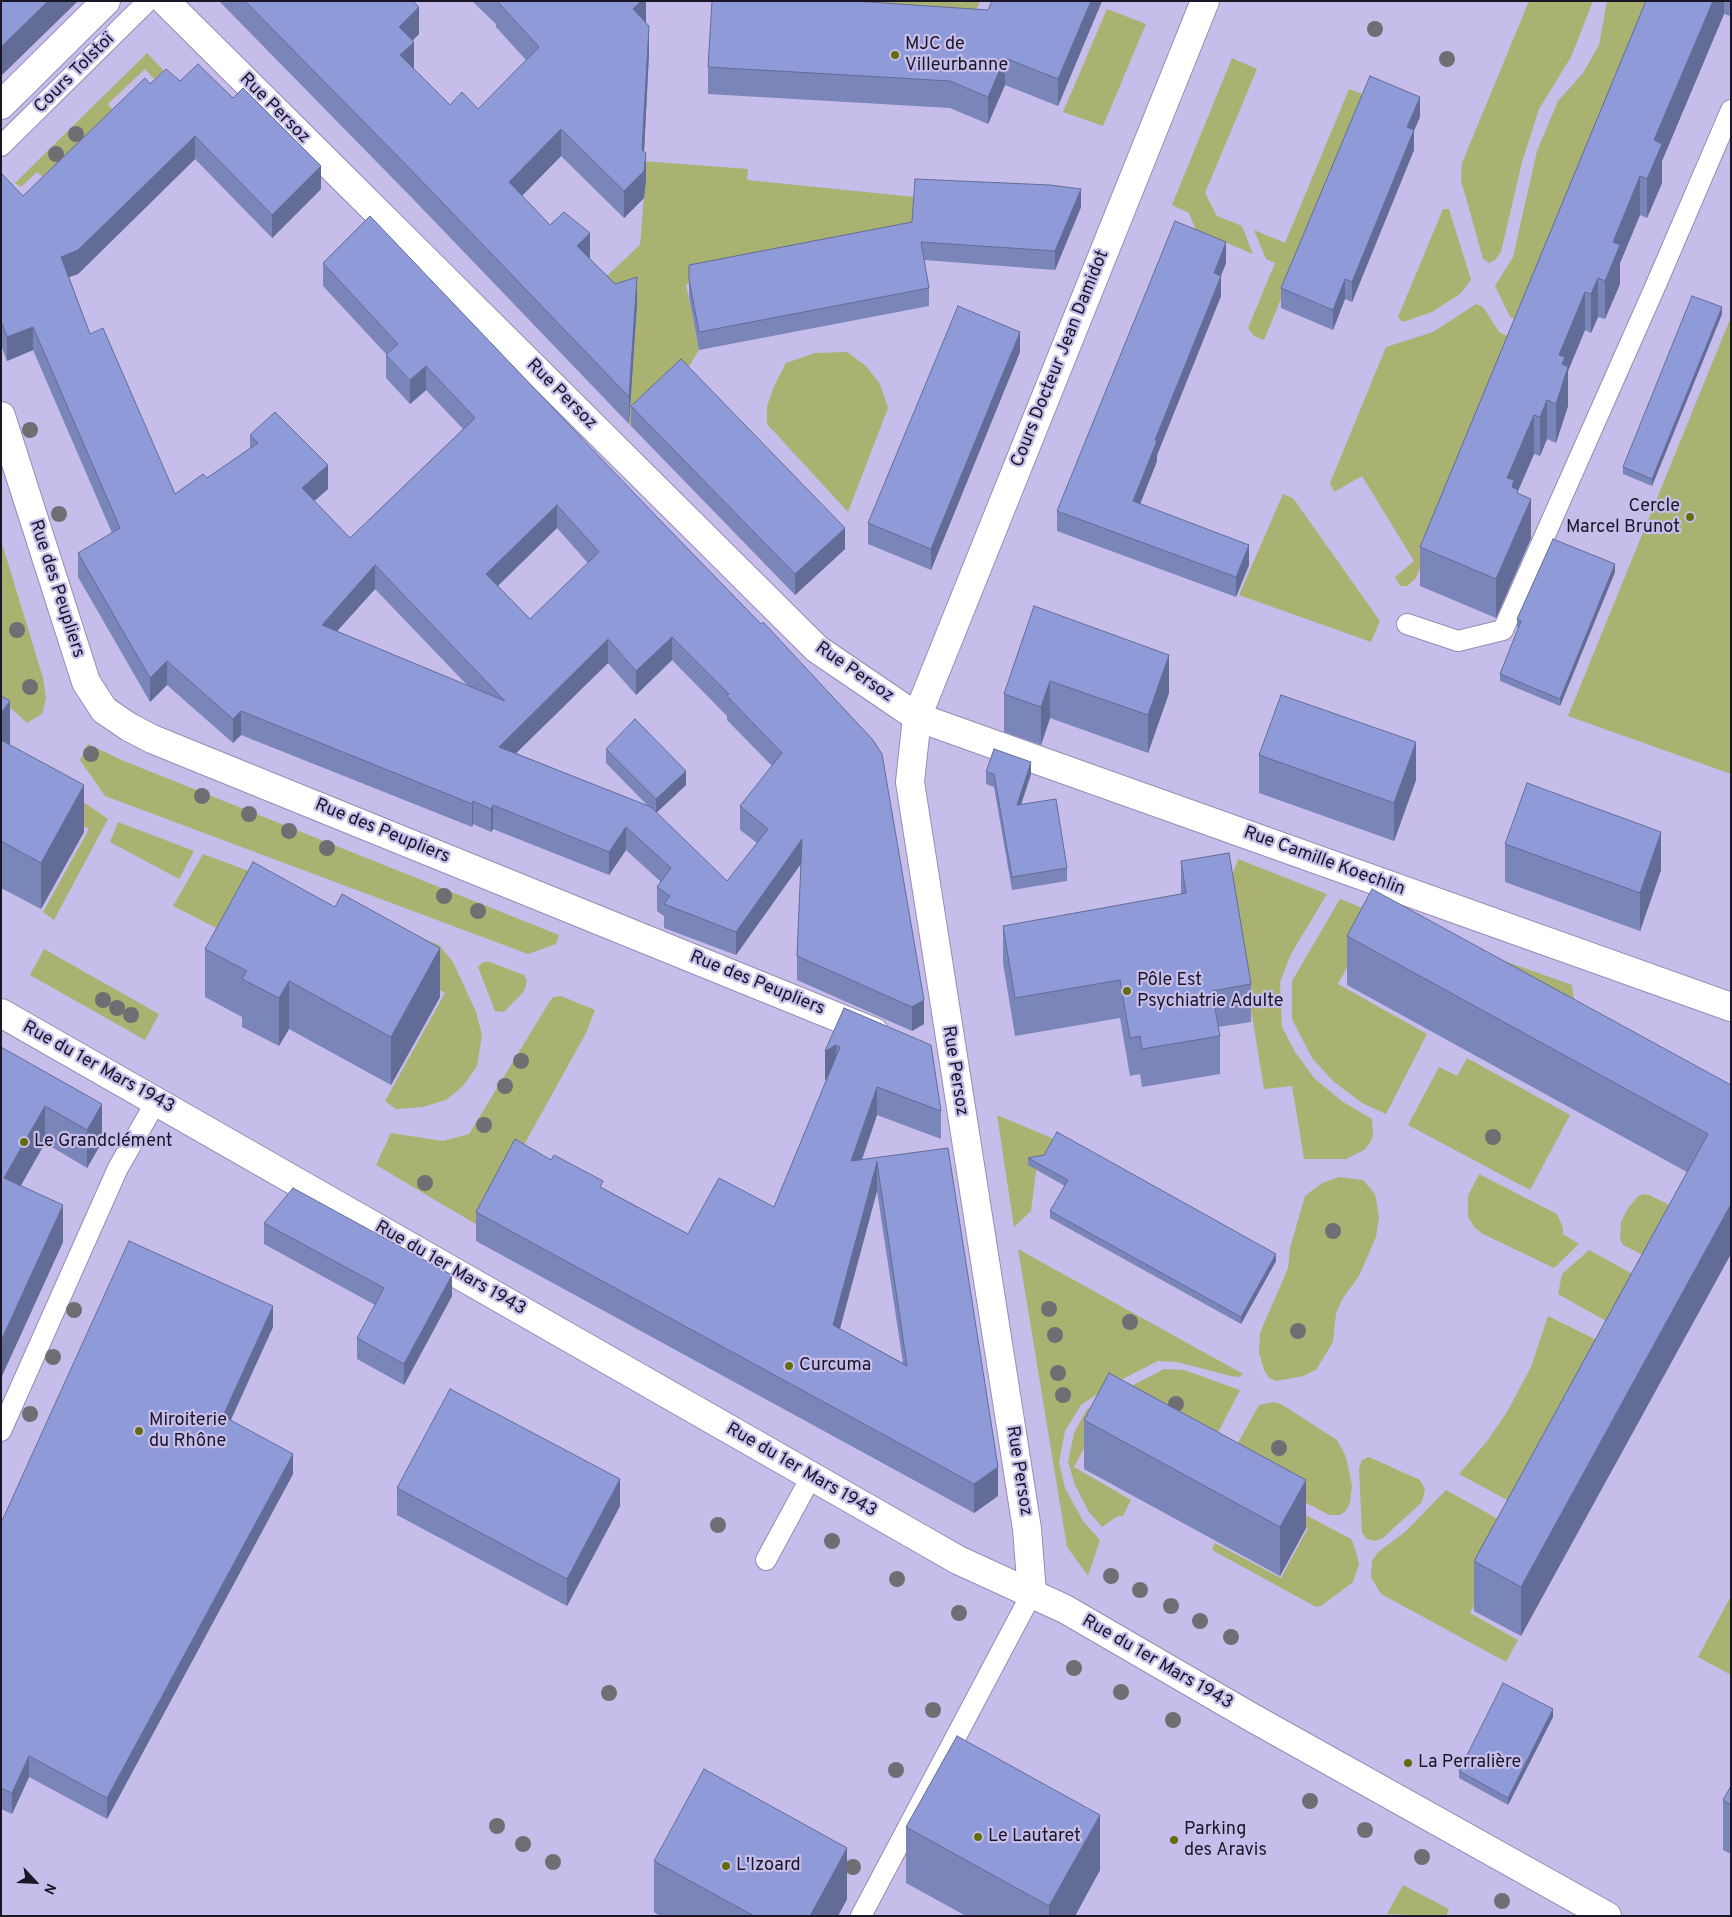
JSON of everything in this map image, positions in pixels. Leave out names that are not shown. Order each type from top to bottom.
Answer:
[{"type":"street","name":"Cours Tolstoï","points":[[1,105],[106,1]]},
{"type":"street","name":"Rue Persoz","points":[[165,1],[817,649],[917,717],[910,782],[952,1064],[1027,1530],[1032,1593]]},
{"type":"street","name":"Cours Docteur Jean Damidot","points":[[917,717],[1205,1]]},
{"type":"street","name":"Rue des Peupliers","points":[[1,416],[86,682],[104,710],[129,727],[152,739],[900,1042]]},
{"type":"street","name":"Rue Camille Koechlin","points":[[917,717],[1731,1007]]},
{"type":"street","name":"Rue du 1er Mars 1943","points":[[1,1013],[157,1100],[958,1560],[1065,1609],[1251,1717],[1607,1916]]},
{"type":"street","points":[[926,1052],[952,1064]]},
{"type":"lane","name":"Cours Tolstoï","points":[[1,146],[148,1]]},
{"type":"lane","points":[[1407,624],[1458,641],[1503,630],[1731,110]]},
{"type":"lane","points":[[1,1431],[118,1168],[157,1100]]},
{"type":"lane","points":[[766,1560],[811,1477]]},
{"type":"lane","points":[[861,1916],[1032,1593]]},
{"type":"green space","points":[[868,1],[980,1],[973,18],[867,13]]},
{"type":"green space","points":[[1529,1],[1593,1],[1571,57],[1539,109],[1522,162],[1501,252],[1495,260],[1489,263],[1483,259],[1461,180],[1462,163]]},
{"type":"green space","points":[[1607,1],[1656,1],[1522,322],[1510,317],[1495,286],[1513,257],[1537,151],[1558,101],[1583,73],[1599,45]]},
{"type":"green space","points":[[1107,9],[1146,24],[1103,126],[1063,112]]},
{"type":"green space","points":[[147,53],[164,71],[154,79],[145,69],[108,104],[113,110],[44,178],[37,172],[21,187],[15,183]]},
{"type":"green space","points":[[1232,58],[1257,69],[1205,193],[1217,216],[1242,226],[1253,254],[1196,230],[1189,213],[1172,205]]},
{"type":"green space","points":[[1349,89],[1365,95],[1264,340],[1254,336],[1248,328],[1275,263],[1266,259],[1254,230],[1285,243]]},
{"type":"green space","points":[[643,161],[748,169],[747,180],[915,197],[917,240],[686,284],[699,350],[681,380],[631,426],[629,424],[637,305],[582,299],[640,245],[645,185]]},
{"type":"green space","points":[[1443,209],[1449,209],[1471,280],[1460,294],[1432,312],[1403,322],[1398,317]]},
{"type":"green space","points":[[1476,304],[1483,307],[1499,332],[1515,340],[1416,578],[1407,586],[1400,586],[1395,577],[1414,561],[1362,476],[1334,492],[1330,483],[1386,347],[1433,332]]},
{"type":"green space","name":"Cercle Marcel Brunot","points":[[1731,317],[1731,774],[1568,716]]},
{"type":"green space","points":[[847,352],[866,366],[880,384],[888,408],[848,512],[767,424],[767,406],[775,384],[786,363],[815,353]]},
{"type":"green space","points":[[1283,494],[1293,498],[1380,621],[1371,642],[1239,595]]},
{"type":"green space","points":[[1,540],[43,678],[46,698],[42,714],[27,723],[1,699]]},
{"type":"green space","points":[[88,744],[124,761],[559,935],[556,944],[528,954],[105,796],[80,760]]},
{"type":"green space","points":[[55,782],[108,819],[54,920],[43,912],[89,829],[35,797]]},
{"type":"green space","points":[[118,822],[194,851],[179,879],[110,842]]},
{"type":"green space","points":[[203,854],[305,892],[232,936],[173,906]]},
{"type":"green space","points":[[1238,859],[1327,894],[1291,954],[1280,982],[1282,1027],[1295,1052],[1315,1079],[1343,1102],[1372,1119],[1373,1136],[1370,1143],[1364,1150],[1346,1159],[1304,1159],[1292,1086],[1264,1089],[1231,888],[1228,886]]},
{"type":"green space","points":[[1340,899],[1365,909],[1365,933],[1338,984],[1427,1034],[1386,1114],[1362,1103],[1333,1081],[1312,1058],[1292,1019],[1292,981]]},
{"type":"green space","points":[[343,908],[439,945],[453,962],[476,1012],[482,1035],[477,1066],[463,1086],[446,1100],[423,1107],[396,1109],[385,1101],[445,993],[346,938]]},
{"type":"green space","points":[[1454,943],[1572,985],[1576,1012]]},
{"type":"green space","points":[[44,949],[159,1014],[145,1040],[30,975]]},
{"type":"green space","points":[[483,962],[490,962],[524,975],[527,981],[524,991],[504,1012],[495,1011],[478,967]]},
{"type":"green space","points":[[561,996],[595,1010],[586,1033],[479,1226],[376,1165],[391,1133],[443,1141],[469,1134],[548,1004],[553,997]]},
{"type":"green space","points":[[1467,1058],[1570,1115],[1530,1190],[1408,1125],[1439,1067],[1457,1076]]},
{"type":"green space","points":[[997,1115],[1054,1139],[1036,1171],[1031,1211],[1014,1227]]},
{"type":"green space","points":[[1479,1174],[1557,1214],[1563,1227],[1563,1234],[1579,1244],[1554,1268],[1483,1234],[1475,1228],[1468,1217],[1468,1196]]},
{"type":"green space","points":[[1339,1177],[1363,1180],[1375,1194],[1379,1217],[1376,1237],[1359,1276],[1343,1298],[1336,1313],[1333,1342],[1316,1370],[1303,1376],[1276,1381],[1269,1378],[1264,1370],[1259,1353],[1260,1333],[1288,1268],[1290,1248],[1305,1196],[1322,1183]]},
{"type":"green space","points":[[1644,1194],[1688,1214],[1661,1264],[1623,1245],[1620,1239],[1621,1222],[1628,1208],[1638,1196]]},
{"type":"green space","points":[[1018,1249],[1243,1374],[1239,1377],[1231,1376],[1177,1362],[1158,1361],[1111,1385],[1081,1405],[1065,1431],[1059,1462],[1065,1488],[1083,1521],[1100,1540],[1088,1576],[1067,1547]]},
{"type":"green space","points":[[1589,1250],[1649,1283],[1606,1321],[1558,1294],[1562,1274]]},
{"type":"green space","points":[[1548,1316],[1615,1349],[1519,1479],[1507,1500],[1459,1474],[1488,1440],[1507,1412],[1531,1367]]},
{"type":"green space","points":[[1164,1369],[1184,1370],[1240,1390],[1208,1452],[1102,1414],[1074,1467],[1131,1500],[1123,1516],[1118,1516],[1102,1527],[1089,1512],[1075,1485],[1068,1462],[1074,1433],[1087,1409]]},
{"type":"green space","points":[[1273,1402],[1281,1404],[1337,1440],[1345,1455],[1352,1486],[1350,1503],[1346,1511],[1340,1515],[1329,1515],[1228,1461],[1259,1405]]},
{"type":"green space","points":[[1369,1457],[1420,1480],[1425,1489],[1422,1502],[1383,1538],[1375,1541],[1367,1539],[1362,1533],[1359,1468],[1362,1460]]},
{"type":"green space","points":[[1446,1490],[1498,1519],[1503,1552],[1470,1613],[1518,1640],[1506,1662],[1381,1594],[1371,1577],[1372,1561],[1378,1552],[1405,1532]]},
{"type":"green space","points":[[1270,1496],[1351,1539],[1359,1564],[1353,1582],[1321,1606],[1316,1607],[1212,1550],[1215,1543],[1281,1578],[1308,1528],[1265,1504]]},
{"type":"green space","points":[[1731,1596],[1731,1675],[1698,1657]]},
{"type":"green space","points":[[1403,1885],[1449,1909],[1446,1916],[1387,1914]]},
{"type":"building","points":[[1,1],[48,1],[1,47]]},
{"type":"building","points":[[245,1],[413,1],[419,7],[399,27],[414,42],[400,55],[450,105],[462,92],[478,109],[539,47],[497,1],[641,1],[633,9],[649,26],[642,150],[646,153],[644,171],[624,191],[561,129],[509,182],[550,225],[564,212],[590,233],[577,246],[615,284],[637,277],[629,397],[415,174]]},
{"type":"building","name":"MJC de Villeurbanne","points":[[712,1],[854,1],[988,10],[992,1],[1091,1],[1058,79],[1005,58],[988,97],[950,81],[708,67]]},
{"type":"building","points":[[1646,1],[1713,1],[1654,140],[1662,144],[1647,179],[1640,176],[1613,242],[1620,245],[1605,281],[1598,278],[1591,294],[1585,292],[1559,355],[1565,357],[1562,364],[1568,367],[1556,404],[1547,400],[1540,417],[1534,415],[1507,478],[1514,480],[1512,487],[1518,490],[1517,493],[1531,499],[1496,579],[1420,547]]},
{"type":"building","points":[[198,64],[233,98],[243,88],[321,166],[272,215],[195,136],[78,250],[61,257],[90,334],[103,328],[175,494],[203,474],[207,478],[258,443],[250,435],[275,412],[328,465],[302,488],[350,538],[475,418],[426,366],[410,380],[386,355],[398,344],[323,263],[370,216],[655,515],[761,624],[763,622],[873,740],[882,754],[924,1000],[912,1007],[797,956],[802,839],[736,932],[664,904],[670,896],[657,887],[671,868],[626,827],[609,852],[493,805],[491,809],[473,801],[472,804],[241,711],[233,719],[167,661],[150,678],[78,553],[120,528],[33,327],[7,337],[1,321],[1,173],[23,196],[145,78],[150,84],[166,69],[180,81]],"holes":[[[557,505],[599,552],[530,619],[486,574]],[[375,565],[505,701],[322,625]],[[672,637],[729,694],[727,696],[782,753],[740,806],[768,829],[727,881],[651,807],[499,747],[608,639],[636,671]]]},
{"type":"building","points":[[1370,76],[1420,97],[1407,127],[1414,130],[1352,282],[1345,279],[1333,310],[1281,288]]},
{"type":"building","points":[[915,179],[1050,185],[1081,189],[1055,251],[921,242],[929,288],[699,332],[689,279],[689,265],[912,222]]},
{"type":"building","points":[[1175,221],[1226,242],[1214,273],[1221,276],[1155,440],[1157,441],[1133,501],[1249,545],[1236,577],[1057,511]]},
{"type":"building","points":[[1692,296],[1722,307],[1652,479],[1623,467]]},
{"type":"building","points":[[958,306],[1020,332],[931,549],[868,523]]},
{"type":"building","points":[[681,359],[845,528],[795,574],[631,406]]},
{"type":"building","points":[[1553,539],[1615,564],[1560,699],[1500,674],[1521,621],[1517,619]]},
{"type":"building","points":[[1034,606],[1169,655],[1148,715],[1050,681],[1041,707],[1004,694]]},
{"type":"building","points":[[1281,695],[1416,742],[1394,803],[1259,755]]},
{"type":"building","points":[[1,696],[10,701],[1,713]]},
{"type":"building","points":[[635,719],[686,771],[656,799],[606,749]]},
{"type":"building","points":[[1,740],[84,785],[41,863],[1,841]]},
{"type":"building","points":[[994,749],[1031,762],[1017,805],[1056,799],[1067,868],[1012,877],[994,774],[986,772]]},
{"type":"building","points":[[1527,783],[1661,832],[1640,893],[1505,844]]},
{"type":"building","name":"Pôle Est Psychiatrie Adulte","points":[[1229,853],[1251,984],[1212,991],[1220,1036],[1142,1049],[1140,1036],[1130,1038],[1120,980],[1015,998],[1003,926],[1186,893],[1181,861]]},
{"type":"building","points":[[253,862],[335,907],[342,894],[440,948],[391,1037],[289,981],[279,998],[242,979],[247,971],[205,949]]},
{"type":"building","points":[[1372,889],[1731,1085],[1731,1204],[1521,1587],[1474,1561],[1708,1134],[1347,936]]},
{"type":"building","points":[[844,1008],[931,1045],[941,1111],[877,1087],[851,1161],[948,1148],[998,1467],[974,1484],[476,1212],[515,1139],[551,1160],[554,1155],[603,1181],[600,1187],[688,1234],[719,1178],[774,1207],[840,1047],[836,1045],[825,1051]],"holes":[[[877,1162],[907,1366],[833,1325]]]},
{"type":"building","points":[[1,1047],[102,1104],[87,1130],[45,1106],[4,1178],[63,1205],[1,1341]]},
{"type":"building","points":[[1057,1132],[1276,1254],[1241,1317],[1050,1211],[1068,1180],[1028,1158],[1044,1155]]},
{"type":"building","points":[[293,1188],[452,1275],[404,1364],[357,1338],[384,1288],[264,1223]]},
{"type":"building","name":"Miroiterie du Rhône","points":[[129,1241],[273,1306],[223,1416],[293,1454],[107,1798],[29,1756],[12,1793],[1,1788],[1,1523]]},
{"type":"building","points":[[1109,1373],[1306,1480],[1280,1527],[1084,1420]]},
{"type":"building","points":[[450,1389],[620,1479],[567,1579],[397,1488]]},
{"type":"building","points":[[1503,1683],[1553,1709],[1508,1798],[1459,1771]]},
{"type":"building","points":[[957,1736],[1100,1815],[1049,1906],[906,1827]]},
{"type":"building","points":[[704,1769],[847,1848],[810,1916],[754,1916],[654,1861]]},
{"type":"building","points":[[1731,1786],[1731,1805],[1723,1800]]},
{"type":"place","name":"MJC de Villeurbanne","points":[[895,55]]},
{"type":"place","name":"Cercle Marcel Brunot","points":[[1690,517]]},
{"type":"place","name":"Pôle Est Psychiatrie Adulte","points":[[1127,991]]},
{"type":"place","name":"Le Grandclément","points":[[24,1142]]},
{"type":"place","name":"Curcuma","points":[[789,1366]]},
{"type":"place","name":"Miroiterie du Rhône","points":[[139,1431]]},
{"type":"place","name":"La Perralière","points":[[1408,1763]]},
{"type":"place","name":"Le Lautaret","points":[[978,1837]]},
{"type":"place","name":"Parking des Aravis","points":[[1174,1840]]},
{"type":"place","name":"L'Izoard","points":[[726,1866]]}]
